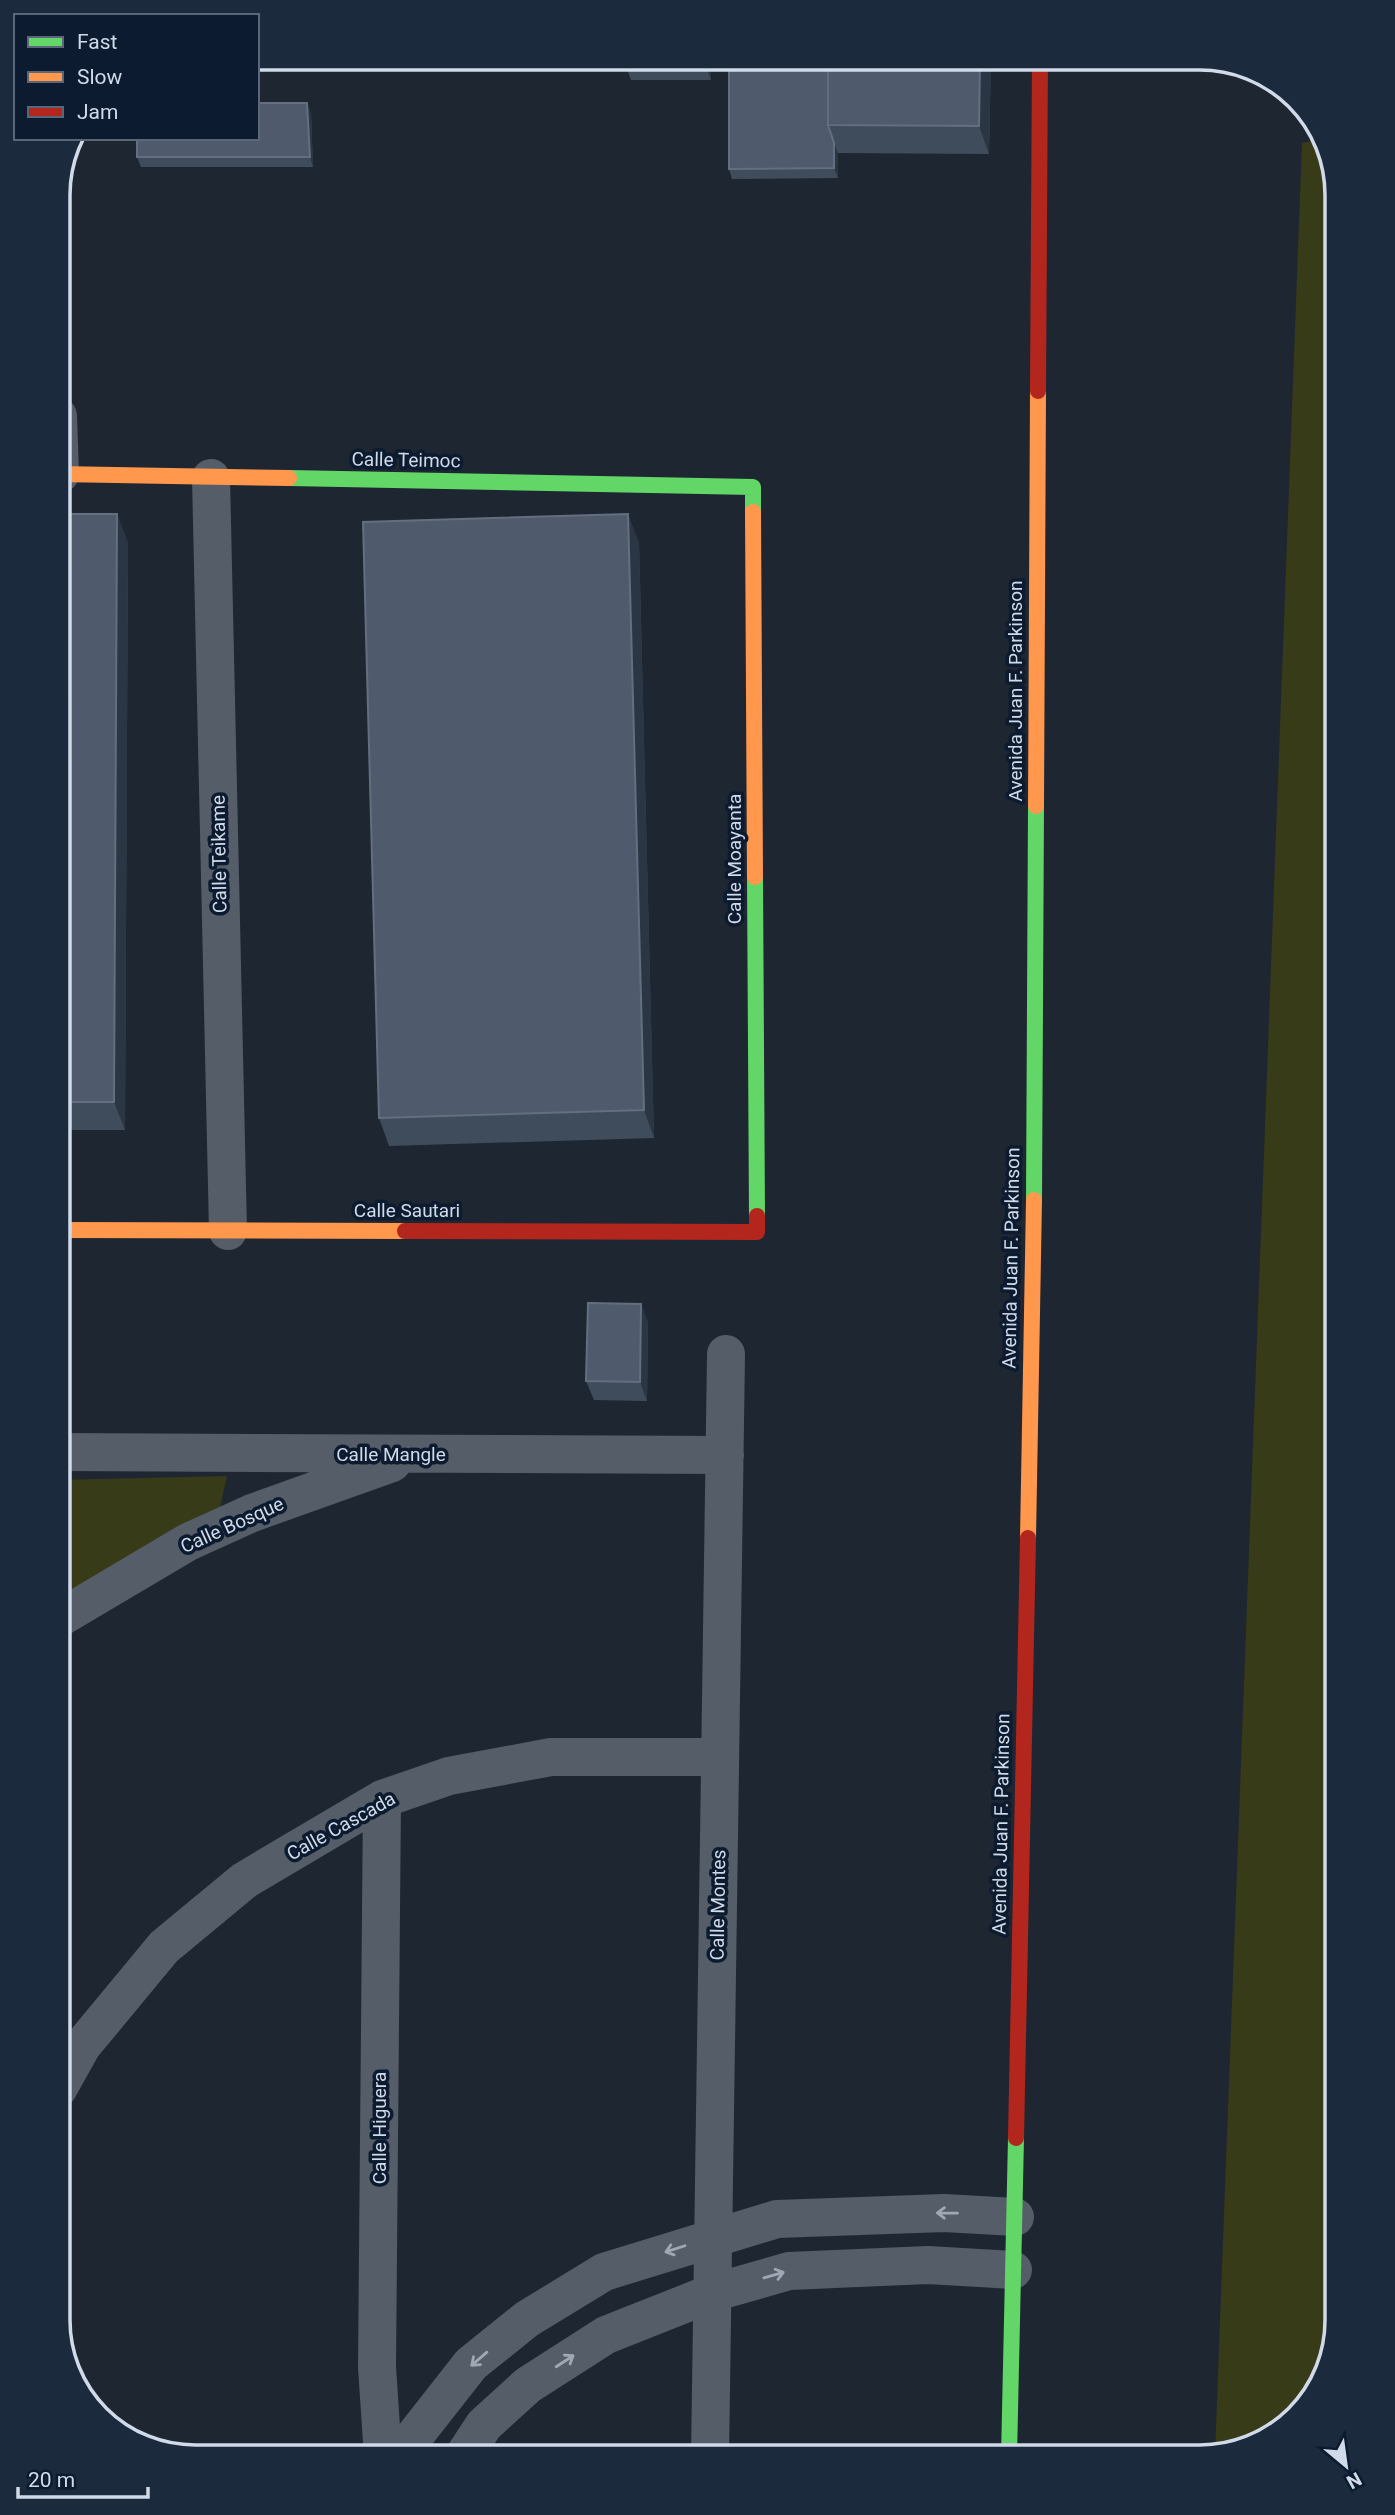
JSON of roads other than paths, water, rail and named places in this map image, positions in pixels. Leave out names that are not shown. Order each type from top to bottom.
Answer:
[{"type":"main road","name":"Avenida Juan F. Parkinson","points":[[1009,2445],[1033,1286],[1040,70]]},
{"type":"main road","name":"Calle Teimoc","points":[[70,474],[753,487]]},
{"type":"main road","name":"Calle Moayanta","points":[[753,487],[757,1232]]},
{"type":"main road","name":"Calle Sautari","points":[[70,1230],[757,1232]]},
{"type":"street","name":"Calle Teikame","points":[[211,478],[228,1231]]},
{"type":"street","name":"Calle Montes","points":[[710,2445],[726,1354]]},
{"type":"street","name":"Calle Mangle","points":[[70,1452],[724,1455]]},
{"type":"street","name":"Calle Bosque","points":[[70,1612],[188,1542],[252,1513],[417,1454]]},
{"type":"street","name":"Calle Cascada","points":[[70,2068],[82,2046],[164,1947],[245,1880],[382,1799],[449,1776],[551,1756],[720,1757]]},
{"type":"street","name":"Calle Higuera","points":[[382,1799],[377,2367],[382,2445]]},
{"type":"street","points":[[407,2445],[471,2364],[527,2319],[604,2272],[713,2236],[777,2219],[944,2213],[1015,2217]]},
{"type":"street","points":[[471,2445],[484,2426],[528,2385],[606,2335],[712,2293],[789,2271],[928,2265],[1013,2270]]}]
